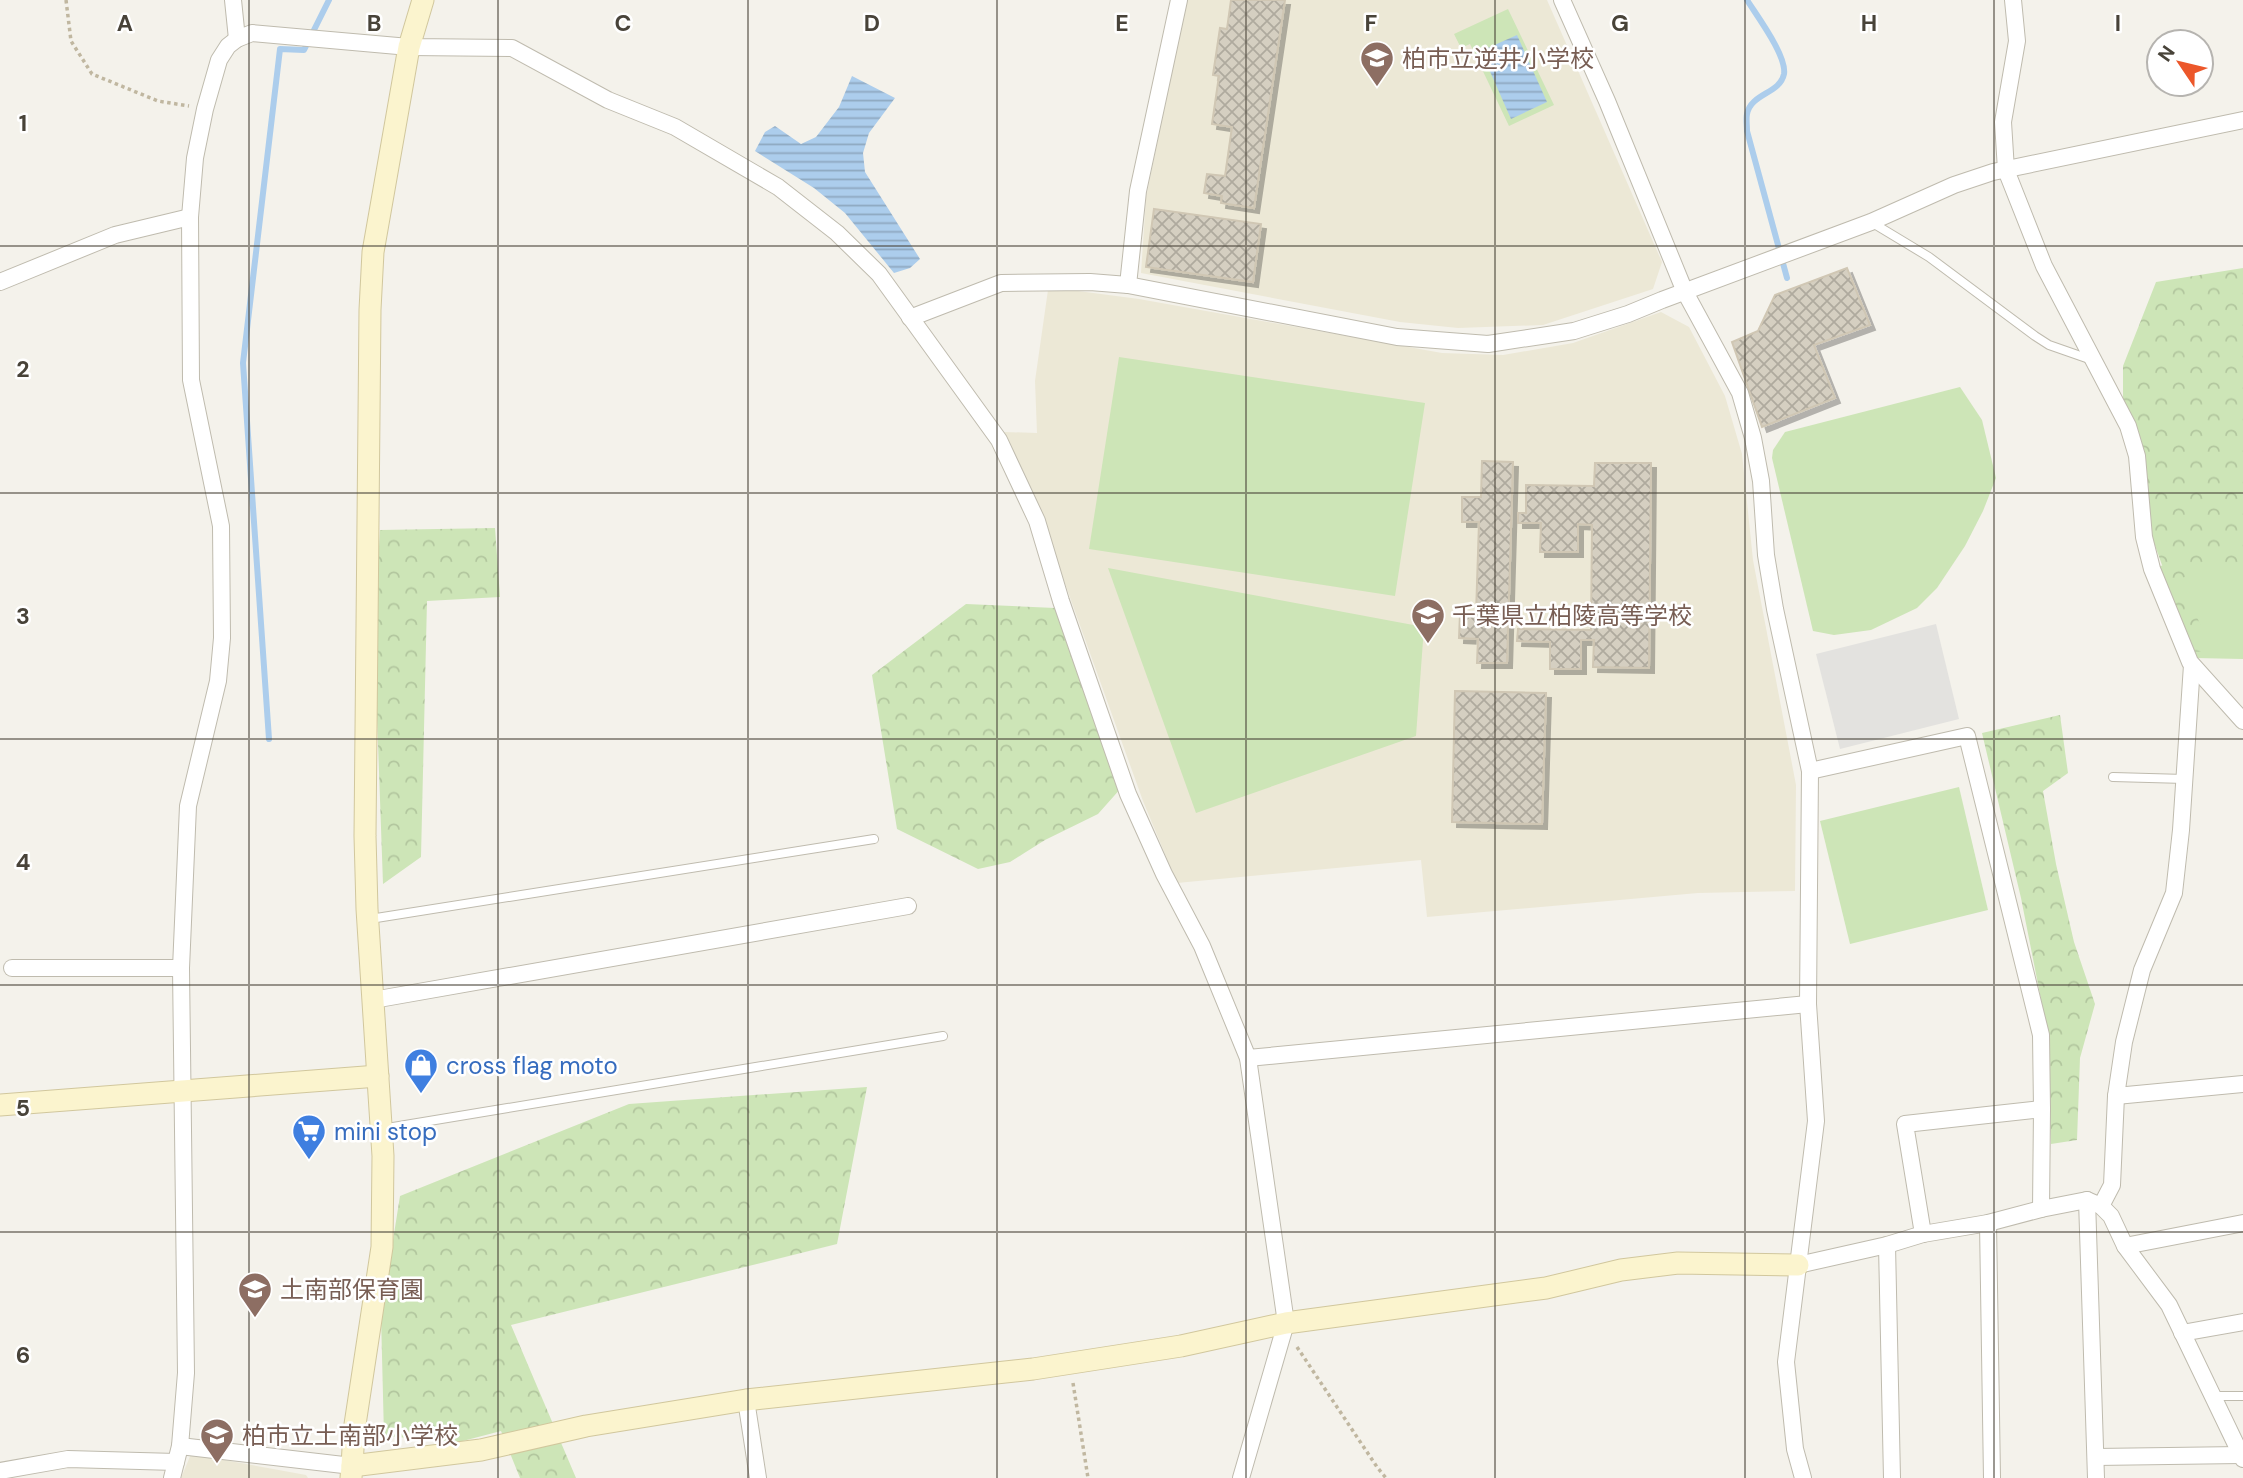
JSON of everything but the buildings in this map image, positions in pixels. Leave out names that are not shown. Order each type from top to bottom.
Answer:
[{"type":"street","points":[[233,0],[237,39]]},
{"type":"street","points":[[352,1472],[354,1431],[382,1247],[383,1156],[368,919],[365,822],[370,310],[373,252],[409,47],[423,0]]},
{"type":"street","points":[[1128,285],[1138,191],[1179,0]]},
{"type":"street","points":[[1562,0],[1607,101],[1685,292],[1740,393],[1754,438],[1761,481],[1766,555],[1775,609],[1810,771],[1808,1003],[1816,1121],[1786,1362],[1795,1449],[1803,1478]]},
{"type":"street","points":[[2013,0],[2017,41],[2003,122],[2006,170],[2044,265],[2129,426],[2137,456],[2144,537],[2152,569],[2190,662],[2243,721]]},
{"type":"street","points":[[0,1471],[68,1459],[174,1470],[180,1446],[186,1373],[181,968],[188,806],[218,681],[222,638],[221,526],[191,380],[190,217],[195,158],[219,60],[228,46],[252,33],[409,47],[512,48],[608,100],[675,127],[778,187],[837,233],[879,274],[999,440],[1037,521],[1061,601],[1128,794],[1164,874],[1202,946],[1248,1058],[1286,1323],[1241,1478]]},
{"type":"street","points":[[910,318],[1001,283],[1090,282],[1128,285],[1397,337],[1488,344],[1574,331],[1628,314],[1871,222],[1954,185],[2006,170],[2243,120]]},
{"type":"street","points":[[0,282],[115,234],[190,217]]},
{"type":"street","points":[[180,1446],[352,1472],[481,1450],[586,1426],[746,1400],[1070,1364],[1181,1346],[1286,1323],[1546,1288],[1621,1270],[1678,1263],[1798,1265],[1923,1234],[1988,1223],[2041,1209],[2094,1203],[2112,1185],[2116,1096],[2124,1042],[2142,970],[2174,893],[2192,665]]},
{"type":"street","points":[[1810,771],[1967,736],[2040,1035],[2041,1209]]},
{"type":"street","points":[[373,1000],[908,906]]},
{"type":"street","points":[[12,968],[181,968]]},
{"type":"street","points":[[1248,1058],[1808,1003]]},
{"type":"street","points":[[0,1105],[378,1076]]},
{"type":"street","points":[[2116,1096],[2243,1084]]},
{"type":"street","points":[[1923,1234],[1905,1124],[2042,1109]]},
{"type":"street","points":[[2094,1203],[2110,1216],[2125,1246],[2169,1305],[2242,1457],[2096,1457]]},
{"type":"street","points":[[2094,1203],[2096,1478]]},
{"type":"street","points":[[1988,1223],[1992,1478]]},
{"type":"street","points":[[2125,1246],[2243,1223]]},
{"type":"street","points":[[1887,1245],[1892,1478]]},
{"type":"street","points":[[2182,1333],[2243,1322]]},
{"type":"street","points":[[746,1400],[758,1478]]},
{"type":"lane","points":[[1871,222],[1929,257],[2049,345],[2094,360]]},
{"type":"lane","points":[[2113,777],[2185,779]]},
{"type":"lane","points":[[368,919],[874,839]]},
{"type":"lane","points":[[381,1129],[943,1036]]},
{"type":"lane","points":[[2211,1396],[2243,1396]]},
{"type":"path","points":[[66,0],[71,41],[92,74],[158,101],[205,109]]},
{"type":"path","points":[[1286,1323],[1302,1357],[1387,1478]]},
{"type":"path","points":[[1070,1364],[1088,1478]]},
{"type":"shaded area","name":"柏市立逆井小学校","points":[[1186,0],[1547,0],[1662,262],[1653,289],[1543,325],[1458,328],[1400,322],[1141,273],[1146,198]]},
{"type":"shaded area","name":"千葉県立柏陵高等学校","points":[[1048,290],[1139,299],[1442,353],[1503,355],[1573,343],[1661,312],[1689,327],[1725,396],[1742,454],[1753,560],[1796,785],[1795,891],[1698,893],[1427,917],[1421,860],[1177,883],[1143,801],[1030,486],[1004,432],[1037,433],[1035,381]]},
{"type":"shaded area","points":[[1936,624],[1959,719],[1840,749],[1816,654]]},
{"type":"shaded area","name":"柏市立土南部小学校","points":[[191,1454],[306,1475],[308,1478],[181,1478]]},
{"type":"green space","points":[[1508,9],[1554,105],[1509,126],[1470,44],[1461,48],[1454,34]]},
{"type":"green space","points":[[2243,268],[2243,563],[2181,578],[2211,651],[2193,652],[2152,537],[2123,402],[2123,366],[2156,282]]},
{"type":"green space","points":[[1119,357],[1425,403],[1395,596],[1089,549]]},
{"type":"green space","points":[[1960,387],[1982,420],[1996,478],[1965,546],[1937,588],[1917,608],[1871,630],[1834,635],[1813,631],[1772,458],[1773,450],[1785,432]]},
{"type":"green space","points":[[495,528],[500,597],[427,601],[421,857],[383,884],[374,631],[380,530]]},
{"type":"green space","points":[[2243,561],[2243,659],[2195,658],[2157,566]]},
{"type":"green space","points":[[1108,568],[1424,627],[1416,736],[1196,813]]},
{"type":"green space","points":[[966,604],[1055,608],[1122,787],[1098,814],[1045,840],[1010,862],[978,869],[897,829],[872,675]]},
{"type":"green space","points":[[2060,715],[2068,773],[2043,791],[2074,942],[2095,1004],[2080,1058],[2077,1140],[2051,1144],[2047,1030],[2021,898],[1982,733]]},
{"type":"green space","points":[[1959,787],[1988,910],[1850,944],[1820,821]]},
{"type":"green space","points":[[867,1087],[837,1244],[511,1325],[576,1478],[520,1478],[501,1431],[459,1442],[384,1436],[381,1316],[400,1196],[629,1104]]},
{"type":"water","points":[[1517,35],[1547,102],[1511,119],[1481,51]]},
{"type":"water","points":[[852,76],[895,98],[869,133],[863,153],[865,172],[920,259],[910,268],[894,273],[845,213],[814,188],[755,151],[765,132],[775,126],[801,144],[816,137],[839,107]]},
{"type":"waterway","points":[[269,739],[243,363],[280,49],[304,50],[329,0]]},
{"type":"waterway","points":[[1747,0],[1770,36],[1784,66],[1784,74],[1777,86],[1750,107],[1747,114],[1747,131],[1787,278]]},
{"type":"place","name":"柏市立逆井小学校","points":[[1377,88]]},
{"type":"place","name":"千葉県立柏陵高等学校","points":[[1428,645]]},
{"type":"place","name":"cross flag moto","points":[[421,1095]]},
{"type":"place","name":"mini stop","points":[[309,1161]]},
{"type":"place","name":"土南部保育園","points":[[255,1319]]},
{"type":"place","name":"柏市立土南部小学校","points":[[217,1465]]}]
